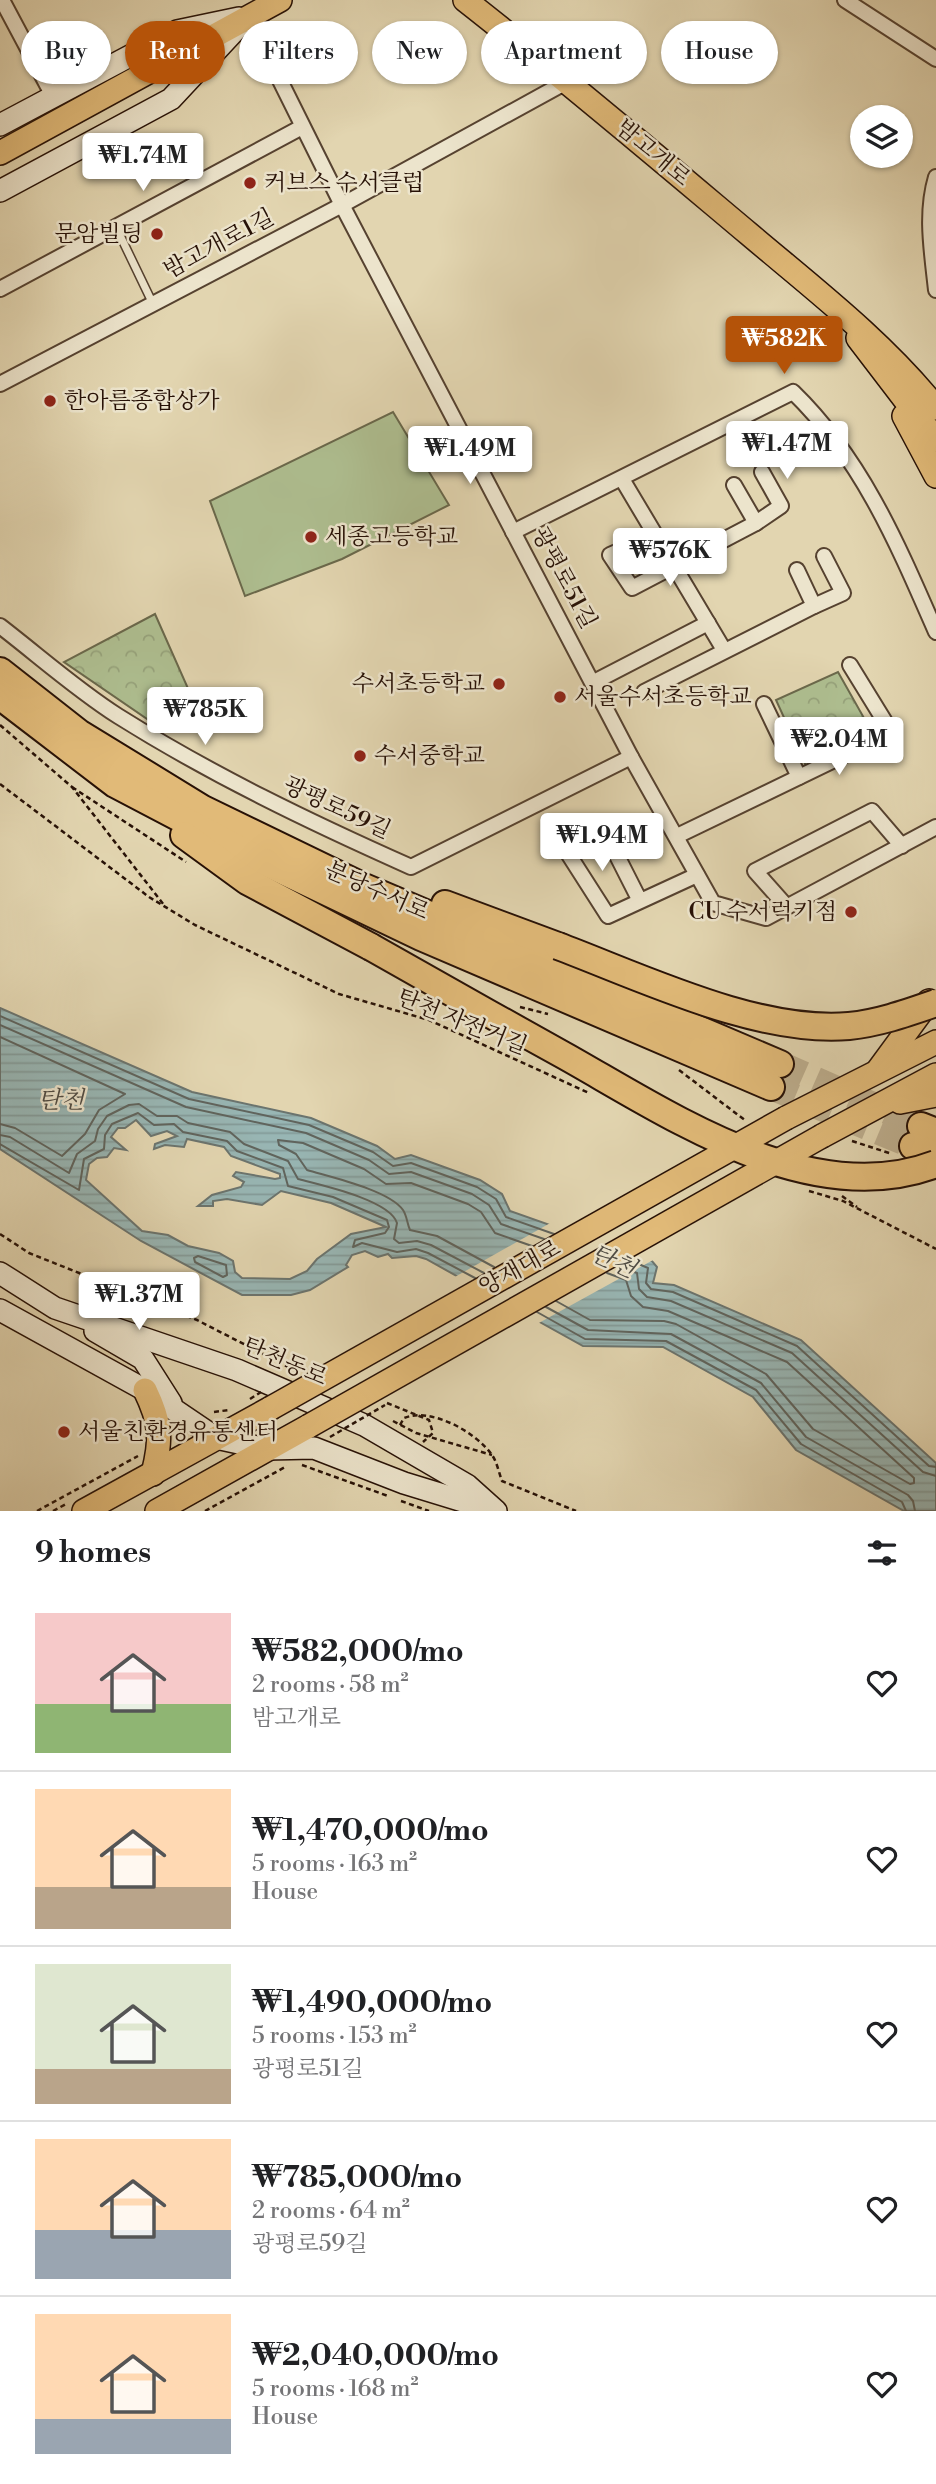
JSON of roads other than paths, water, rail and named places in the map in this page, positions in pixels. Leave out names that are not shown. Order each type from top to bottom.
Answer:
[{"type":"highway","name":"분당수서로","points":[[0,671],[79,733],[203,809],[364,887],[776,1076],[421,937],[258,859],[115,784],[0,696]]},
{"type":"highway","points":[[115,784],[247,881],[690,1125],[771,1161],[820,1173],[874,1177],[936,1164]]},
{"type":"highway","points":[[364,887],[434,900],[723,1007],[779,1021],[814,1026],[846,1026],[894,1017],[936,1003]]},
{"type":"main road","points":[[0,153],[280,0]]},
{"type":"main road","name":"밤고개로","points":[[465,0],[492,21]]},
{"type":"main road","name":"밤고개로","points":[[572,84],[892,356],[936,408]]},
{"type":"main road","name":"밤고개로","points":[[838,309],[886,379],[936,440]]},
{"type":"main road","points":[[886,379],[936,477]]},
{"type":"main road","points":[[875,1074],[936,992]]},
{"type":"main road","name":"양재대로","points":[[84,1511],[786,1118],[936,1042]]},
{"type":"main road","name":"양재대로","points":[[157,1511],[276,1454],[309,1426],[826,1133],[936,1075]]},
{"type":"main road","points":[[869,1109],[936,1095]]},
{"type":"main road","points":[[145,1390],[157,1415],[161,1443],[153,1474]]},
{"type":"street","points":[[2,0],[53,96]]},
{"type":"street","points":[[845,0],[936,59]]},
{"type":"street","points":[[0,125],[177,31],[248,16]]},
{"type":"street","points":[[0,191],[171,99],[248,16]]},
{"type":"street","name":"광평로51길","points":[[248,16],[302,128],[513,532],[631,757],[713,903],[766,918],[936,827]]},
{"type":"street","name":"밤고개로1길","points":[[0,384],[342,205],[563,84]]},
{"type":"street","points":[[0,289],[302,128]]},
{"type":"street","points":[[936,177],[931,196],[930,235],[936,290]]},
{"type":"street","points":[[513,532],[793,392],[822,420],[863,479],[899,547],[936,632]]},
{"type":"street","points":[[655,534],[610,555],[632,588],[756,523],[781,506],[762,472]]},
{"type":"street","points":[[622,479],[724,650]]},
{"type":"street","points":[[734,485],[756,523]]},
{"type":"street","points":[[644,692],[843,593],[824,556]]},
{"type":"street","points":[[797,570],[814,606]]},
{"type":"street","points":[[594,682],[708,623]]},
{"type":"street","name":"광평로59길","points":[[0,626],[116,715],[203,767],[293,814],[411,867],[631,757]]},
{"type":"street","points":[[677,836],[799,778],[890,730],[850,665]]},
{"type":"street","points":[[764,704],[799,778]]},
{"type":"street","points":[[787,906],[755,871],[872,811],[902,846]]},
{"type":"street","points":[[640,901],[606,834],[569,855],[608,916],[698,875]]},
{"type":"street","name":"탄천동로","points":[[0,1273],[55,1308],[237,1370],[364,1424],[467,1485],[495,1511]]},
{"type":"street","points":[[55,1308],[143,1359],[174,1408]]},
{"type":"street","points":[[0,1310],[145,1390],[216,1438],[276,1454]]},
{"type":"street","name":"탄천동로","points":[[276,1454],[314,1448],[404,1483],[495,1511]]},
{"type":"lane","points":[[116,227],[154,304]]},
{"type":"water","name":"탄천","points":[[0,1008],[192,1092],[311,1118],[377,1146],[395,1159],[411,1155],[480,1180],[502,1194],[510,1211],[652,1261],[657,1267],[653,1283],[674,1285],[801,1340],[936,1463],[936,1511],[904,1511],[796,1450],[753,1397],[663,1347],[583,1346],[426,1259],[416,1256],[392,1258],[388,1254],[378,1257],[365,1251],[352,1255],[346,1265],[348,1267],[310,1290],[291,1295],[242,1295],[141,1241],[0,1149]],"holes":[[[136,1120],[151,1136],[167,1131],[177,1136],[155,1144],[154,1149],[165,1145],[184,1147],[187,1139],[224,1147],[231,1156],[280,1174],[280,1178],[275,1179],[236,1172],[233,1176],[244,1182],[241,1187],[212,1195],[198,1206],[213,1206],[213,1201],[227,1199],[262,1205],[281,1191],[331,1203],[386,1227],[351,1234],[317,1259],[307,1271],[290,1279],[242,1278],[235,1272],[233,1261],[219,1253],[188,1246],[168,1235],[142,1231],[86,1180],[89,1164],[97,1158],[107,1157],[114,1148],[126,1150],[111,1137],[118,1128],[125,1128]]]},
{"type":"tunnel","points":[[780,1064],[921,1126]]},
{"type":"tunnel","points":[[771,1087],[913,1146]]},
{"type":"place","name":"커브스 수서클럽","points":[[250,183]]},
{"type":"place","name":"문암빌딩","points":[[157,234]]},
{"type":"place","name":"한아름종합상가","points":[[50,401]]},
{"type":"place","name":"세종고등학교","points":[[311,537]]},
{"type":"place","name":"수서초등학교","points":[[499,684]]},
{"type":"place","name":"서울수서초등학교","points":[[560,697]]},
{"type":"place","name":"수서중학교","points":[[360,756]]},
{"type":"place","name":"CU 수서럭키점","points":[[851,912]]},
{"type":"place","name":"서울친환경유통센터","points":[[64,1432]]}]
